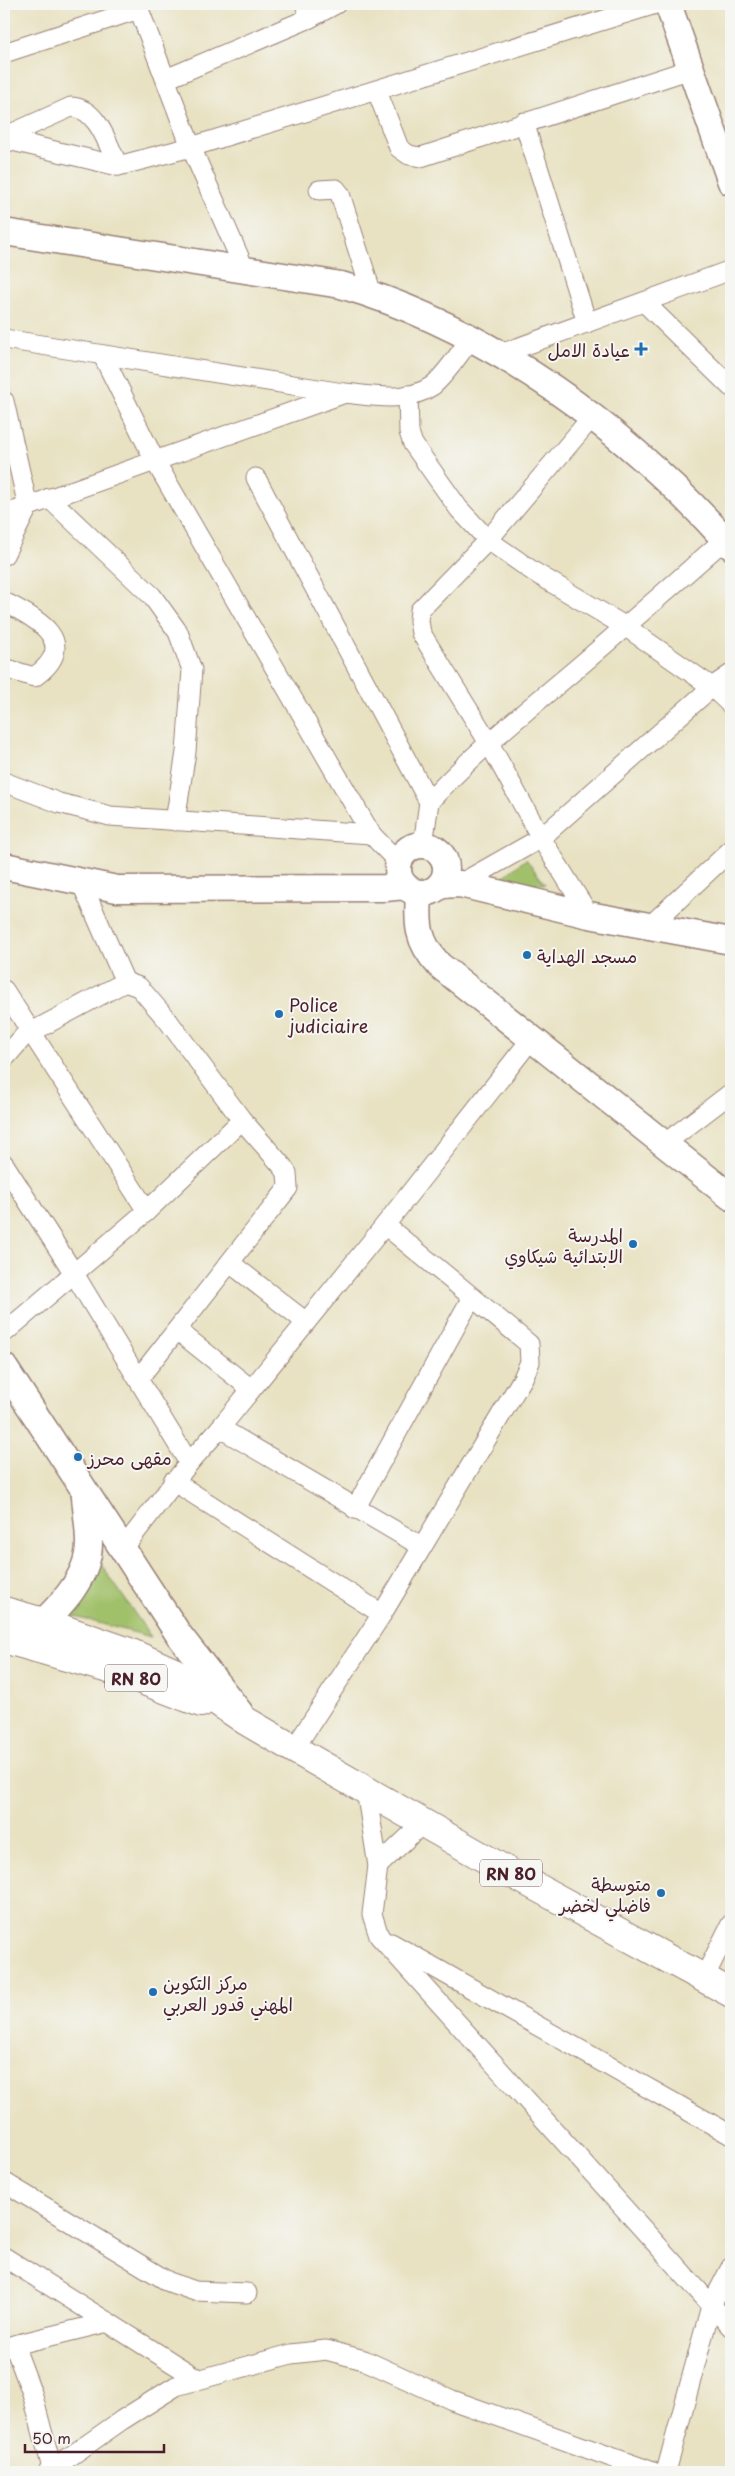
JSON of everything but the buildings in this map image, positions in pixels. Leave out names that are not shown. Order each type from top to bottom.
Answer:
[{"type":"main road","name":"RN 80","points":[[4,1611],[43,1622],[129,1652],[174,1672],[246,1721],[294,1749],[731,1993]]},
{"type":"main road","name":"RN 80","points":[[13,1641],[123,1673],[246,1721]]},
{"type":"street","points":[[166,79],[307,11],[336,4]]},
{"type":"street","points":[[4,138],[118,166],[191,147],[377,91],[656,4]]},
{"type":"street","points":[[668,4],[731,182]]},
{"type":"street","points":[[5,49],[138,6],[191,147],[244,268]]},
{"type":"street","points":[[377,91],[400,148],[409,155],[421,157],[691,69]]},
{"type":"street","points":[[4,138],[71,107],[80,108],[88,112],[96,122],[118,166]]},
{"type":"street","points":[[524,122],[587,323]]},
{"type":"street","points":[[318,190],[336,190],[340,194],[372,294]]},
{"type":"street","points":[[4,232],[244,268],[341,285],[372,294],[471,339],[537,378],[641,456],[728,542],[489,743],[454,776],[430,802],[423,845]]},
{"type":"street","points":[[498,355],[645,303],[731,270]]},
{"type":"street","points":[[645,303],[731,387]]},
{"type":"street","points":[[4,340],[377,397],[408,396],[422,392],[433,385],[471,339]]},
{"type":"street","points":[[103,356],[155,461],[371,834],[425,882],[588,915],[731,941]]},
{"type":"street","points":[[4,514],[345,393]]},
{"type":"street","points":[[408,396],[409,432],[413,444],[459,509],[488,540],[534,572],[626,627],[712,687],[731,705]]},
{"type":"street","points":[[4,401],[28,506],[4,555]]},
{"type":"street","points":[[588,915],[541,838],[489,743],[421,633],[419,621],[420,610],[424,605],[488,540],[592,418]]},
{"type":"street","points":[[256,478],[430,802]]},
{"type":"street","points":[[49,498],[152,596],[178,632],[192,670],[186,752],[175,821]]},
{"type":"street","points":[[4,602],[48,629],[54,640],[55,648],[48,664],[34,677],[4,668]]},
{"type":"street","points":[[4,866],[117,889],[375,888],[425,882],[541,838],[712,687],[731,674]]},
{"type":"street","points":[[4,782],[59,803],[110,816],[371,834]]},
{"type":"street","points":[[425,882],[446,871],[445,864],[437,851],[423,845],[408,850],[425,882],[417,921],[422,941],[429,954],[439,966],[731,1197]]},
{"type":"street","points":[[650,926],[731,850]]},
{"type":"street","points":[[81,882],[125,982],[139,987],[169,1022],[204,1073],[287,1173],[288,1188],[139,1378]]},
{"type":"street","points":[[4,1059],[24,1036],[125,982]]},
{"type":"street","points":[[4,990],[146,1212]]},
{"type":"street","points":[[122,1550],[173,1481],[220,1428],[385,1225],[532,1038]]},
{"type":"street","points":[[664,1144],[731,1093]]},
{"type":"street","points":[[4,1333],[73,1272],[146,1212],[242,1120]]},
{"type":"street","points":[[4,1164],[139,1378],[189,1463]]},
{"type":"street","points":[[294,1749],[382,1614],[523,1378],[530,1362],[529,1344],[385,1225]]},
{"type":"street","points":[[230,1263],[306,1322]]},
{"type":"street","points":[[355,1509],[472,1297]]},
{"type":"street","points":[[177,1330],[251,1389]]},
{"type":"street","points":[[4,1366],[84,1493],[184,1642],[246,1721]]},
{"type":"street","points":[[220,1428],[355,1509],[421,1546]]},
{"type":"street","points":[[173,1481],[382,1614]]},
{"type":"street","points":[[13,1641],[43,1622],[70,1592],[86,1558],[89,1544],[84,1493]]},
{"type":"street","points":[[366,1790],[378,1866],[372,1914],[379,1936],[731,2327]]},
{"type":"street","points":[[378,1866],[423,1822]]},
{"type":"street","points":[[704,1978],[731,1924]]},
{"type":"street","points":[[379,1936],[731,2135]]},
{"type":"street","points":[[4,2182],[169,2282],[194,2291],[247,2293]]},
{"type":"street","points":[[4,2257],[198,2379]]},
{"type":"street","points":[[666,2472],[711,2306],[731,2268]]},
{"type":"street","points":[[108,2322],[9,2347],[32,2393],[51,2471],[154,2399],[176,2386],[291,2354],[326,2350],[364,2360],[452,2400],[653,2472]]},
{"type":"green space","points":[[526,859],[545,884],[498,881]]},
{"type":"green space","points":[[94,1554],[151,1637],[68,1615]]},
{"type":"place","name":"عيادة الامل","points":[[641,349]]},
{"type":"place","name":"مسجد الهداية","points":[[527,955]]},
{"type":"place","name":"Police judiciaire","points":[[279,1014]]},
{"type":"place","name":"المدرسة الابتدائية شيكاوي","points":[[633,1244]]},
{"type":"place","name":"مقهى محرز","points":[[78,1457]]},
{"type":"place","name":"متوسطة فاضلي لخضر","points":[[661,1893]]},
{"type":"place","name":"مركز التكوين المهني قدور العربي","points":[[153,1992]]}]
